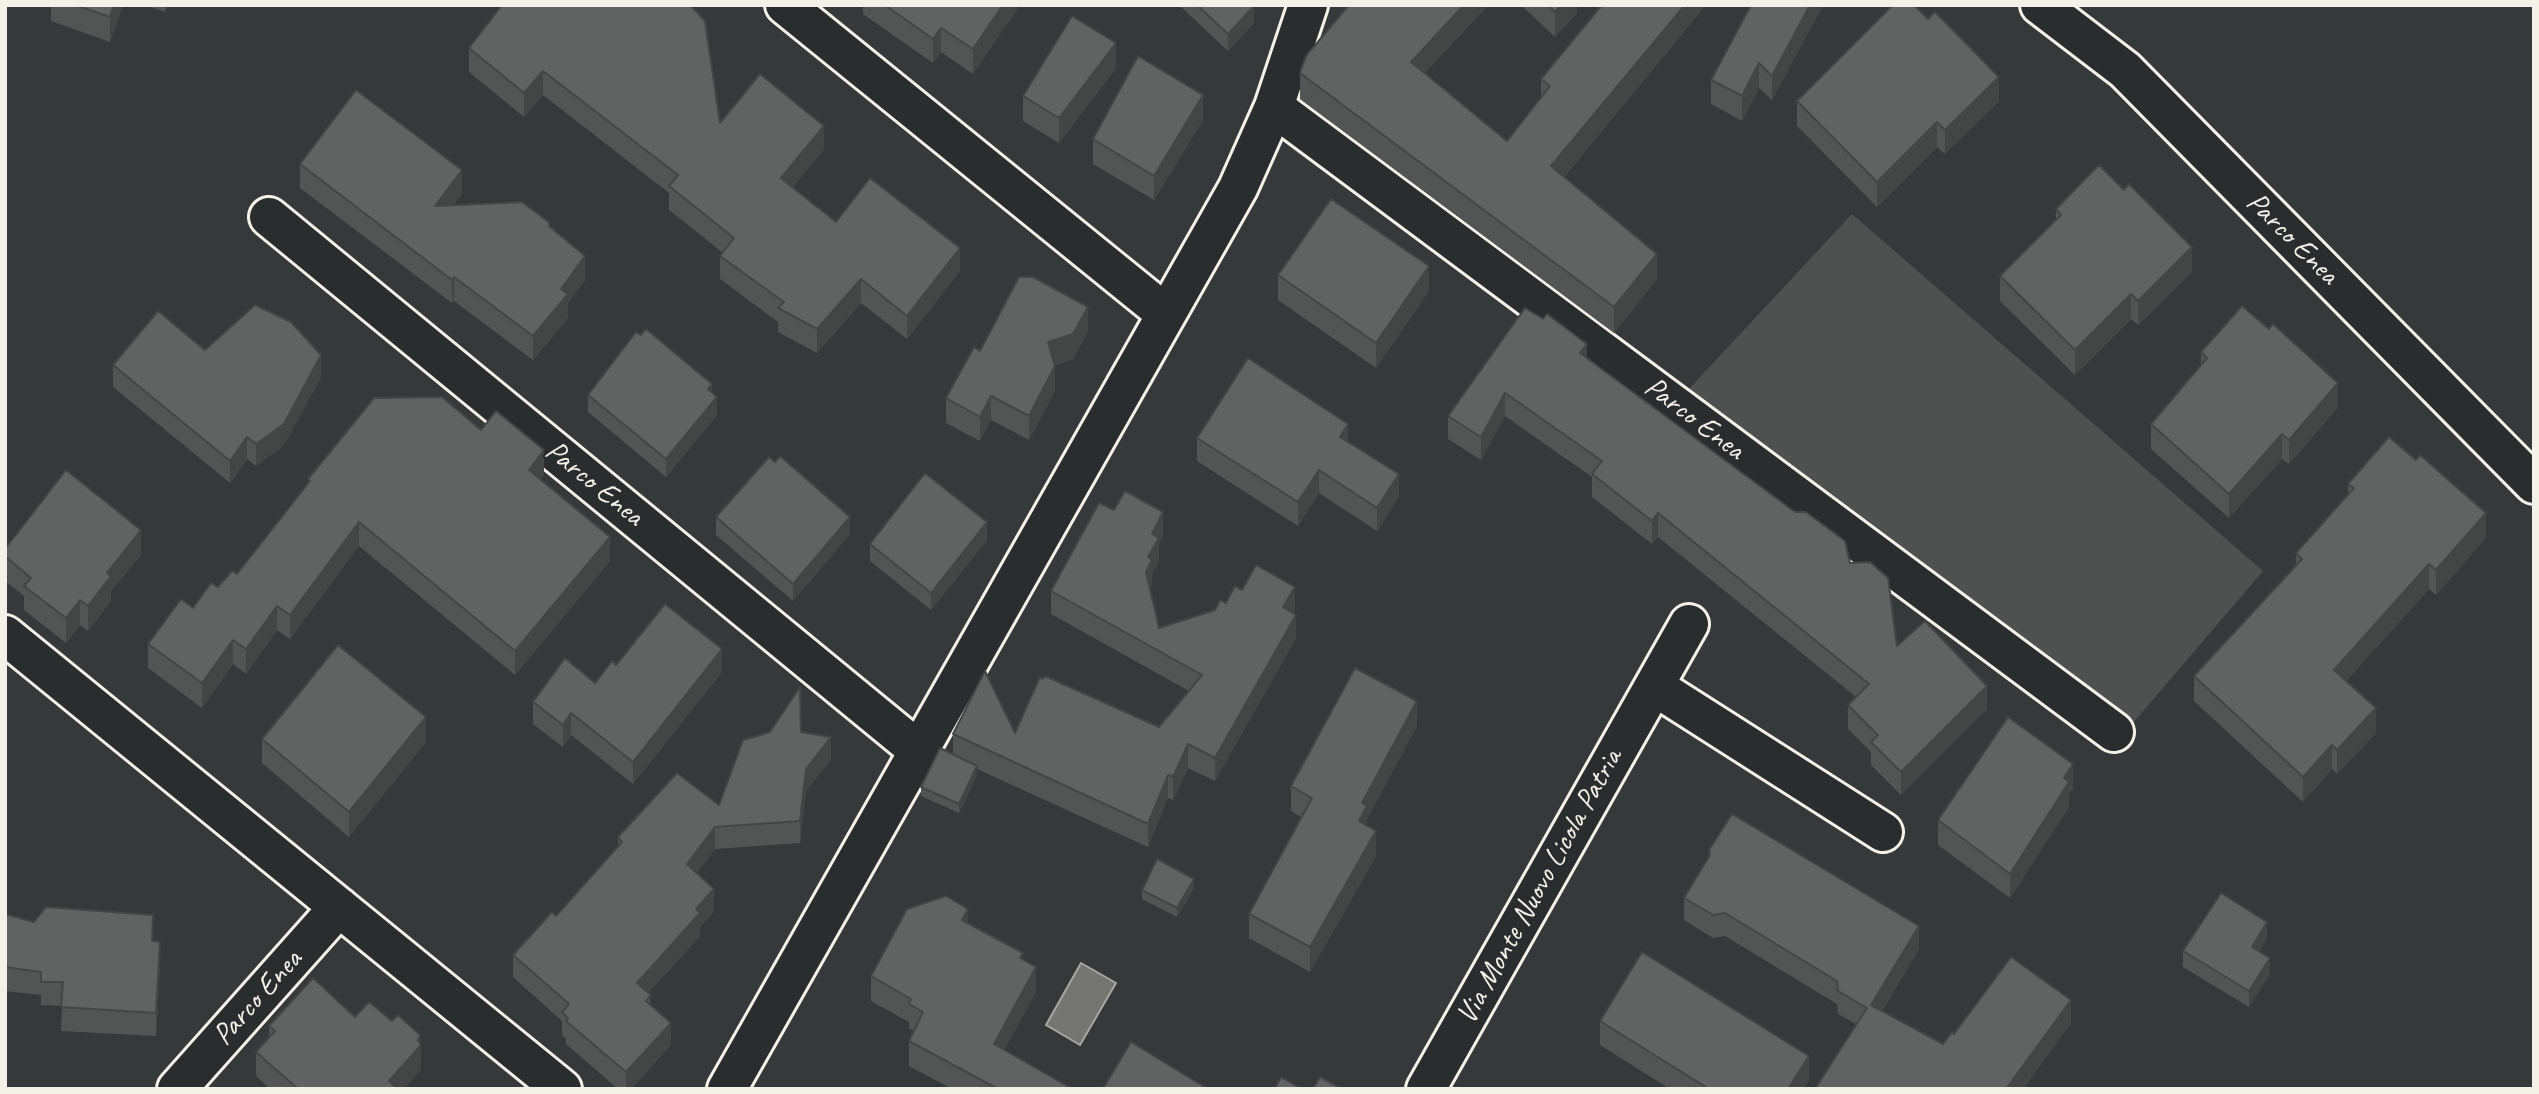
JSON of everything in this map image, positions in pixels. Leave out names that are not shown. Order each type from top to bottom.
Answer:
[{"type":"street","points":[[785,5],[1166,314]]},
{"type":"street","points":[[727,1089],[1238,188],[1274,107],[1308,5]]},
{"type":"street","name":"Parco Enea","points":[[2040,5],[2125,70],[2534,484]]},
{"type":"street","name":"Parco Enea","points":[[1274,107],[2114,732]]},
{"type":"street","name":"Parco Enea","points":[[269,217],[919,751]]},
{"type":"street","name":"Via Monte Nuovo Licola Patria","points":[[1426,1089],[1689,624]]},
{"type":"street","points":[[5,635],[562,1089]]},
{"type":"street","points":[[1654,686],[1883,832]]},
{"type":"street","name":"Parco Enea","points":[[177,1089],[339,907]]},
{"type":"shaded area","points":[[1852,214],[2263,571],[2127,730],[1688,390]]},
{"type":"shaded area","points":[[1081,963],[1116,983],[1080,1045],[1046,1025]]},
{"type":"building","points":[[75,5],[114,5],[110,17]]},
{"type":"building","points":[[502,5],[690,5],[705,21],[720,123],[760,74],[824,126],[781,178],[836,222],[870,178],[960,248],[907,316],[861,279],[817,329],[778,308],[784,302],[720,256],[734,238],[669,186],[678,175],[543,71],[524,93],[469,48]]},
{"type":"building","points":[[885,5],[1003,5],[973,49],[941,28],[933,39]]},
{"type":"building","points":[[1197,5],[1253,5],[1254,6],[1228,34]]},
{"type":"building","points":[[1349,5],[1464,5],[1411,62],[1507,141],[1550,86],[1541,79],[1602,5],[1685,5],[1551,166],[1657,254],[1614,307],[1300,73],[1306,56]]},
{"type":"building","points":[[1548,5],[1561,5],[1555,12]]},
{"type":"building","points":[[1751,5],[1810,5],[1772,76],[1759,63],[1742,96],[1711,80]]},
{"type":"building","points":[[1893,5],[1914,5],[1928,19],[1935,12],[1999,77],[1945,130],[1937,122],[1877,182],[1797,101]]},
{"type":"building","points":[[1072,16],[1116,43],[1059,118],[1023,96]]},
{"type":"building","points":[[1138,56],[1203,95],[1154,176],[1093,139]]},
{"type":"building","points":[[356,90],[462,170],[435,206],[522,202],[550,223],[549,226],[585,256],[561,289],[568,294],[533,336],[454,277],[452,280],[300,164]]},
{"type":"building","points":[[2099,165],[2124,190],[2129,184],[2192,247],[2138,301],[2131,294],[2075,350],[2000,276],[2061,215],[2056,209]]},
{"type":"building","points":[[1331,199],[1429,266],[1376,343],[1278,275]]},
{"type":"building","points":[[1019,277],[1033,277],[1088,307],[1073,334],[1048,342],[1055,366],[1029,416],[991,396],[980,417],[946,398],[974,347],[980,351]]},
{"type":"building","points":[[255,305],[291,322],[321,355],[284,424],[256,444],[247,437],[230,461],[113,365],[158,311],[205,350]]},
{"type":"building","points":[[2242,306],[2269,329],[2273,324],[2338,383],[2289,440],[2282,434],[2229,494],[2151,424],[2207,358],[2201,352]]},
{"type":"building","points":[[1525,308],[1543,319],[1547,314],[1587,344],[1580,353],[1795,512],[1806,512],[1845,541],[1850,563],[1870,562],[1888,578],[1897,646],[1925,621],[1987,686],[1901,772],[1871,742],[1878,735],[1848,705],[1869,684],[1658,513],[1652,521],[1592,474],[1602,461],[1505,393],[1481,437],[1448,416]]},
{"type":"building","points":[[646,329],[712,384],[708,389],[717,397],[666,459],[588,395],[636,332],[641,335]]},
{"type":"building","points":[[1248,358],[1348,424],[1340,437],[1399,474],[1377,508],[1319,470],[1298,502],[1197,438]]},
{"type":"building","points":[[442,397],[481,430],[496,411],[544,450],[529,470],[610,537],[515,651],[359,522],[290,615],[277,606],[246,649],[233,640],[202,683],[148,644],[181,599],[193,608],[211,583],[218,587],[232,571],[237,574],[310,481],[308,479],[374,398]]},
{"type":"building","points":[[2389,437],[2416,460],[2420,455],[2486,513],[2436,570],[2429,564],[2334,670],[2376,708],[2337,750],[2332,745],[2303,777],[2194,676],[2302,559],[2296,553],[2354,488],[2348,484]]},
{"type":"building","points":[[780,456],[850,517],[793,584],[716,517],[769,457],[775,462]]},
{"type":"building","points":[[66,470],[141,530],[107,573],[111,576],[88,606],[80,600],[66,618],[24,586],[31,578],[5,556],[5,549]]},
{"type":"building","points":[[925,473],[987,522],[931,593],[870,544]]},
{"type":"building","points":[[1125,491],[1163,512],[1152,534],[1159,538],[1148,557],[1152,560],[1146,572],[1159,628],[1215,610],[1220,600],[1226,603],[1235,586],[1242,590],[1256,565],[1295,587],[1283,607],[1296,615],[1215,758],[1188,744],[1173,777],[1168,775],[1148,824],[953,734],[985,671],[1015,733],[1040,677],[1043,679],[1045,676],[1159,727],[1202,675],[1051,591],[1099,503],[1114,510]]},
{"type":"building","points":[[665,604],[722,649],[633,762],[571,713],[563,725],[533,702],[565,658],[595,683],[612,661],[616,665]]},
{"type":"building","points":[[338,645],[426,717],[349,812],[262,739]]},
{"type":"building","points":[[1355,668],[1417,701],[1362,803],[1367,806],[1359,821],[1376,831],[1310,947],[1249,914],[1312,798],[1291,786]]},
{"type":"building","points":[[800,687],[801,732],[831,737],[806,769],[800,821],[715,827],[687,864],[714,889],[696,909],[700,913],[637,983],[651,995],[646,1001],[671,1023],[626,1072],[566,1021],[568,1018],[562,1012],[569,1004],[513,955],[552,912],[556,916],[622,842],[618,837],[677,773],[719,805],[743,740],[770,732]]},
{"type":"building","points":[[2008,717],[2073,764],[2064,778],[2069,782],[2010,874],[1938,820]]},
{"type":"building","points":[[940,748],[977,766],[959,804],[921,787]]},
{"type":"building","points":[[1732,814],[1919,926],[1871,1005],[1943,1044],[1952,1032],[1954,1034],[2011,957],[2071,1000],[2006,1089],[1815,1089],[1867,1008],[1838,991],[1837,981],[1725,913],[1713,915],[1684,898],[1710,855],[1709,850]]},
{"type":"building","points":[[1157,859],[1194,879],[1177,908],[1142,890]]},
{"type":"building","points":[[2221,893],[2267,922],[2252,947],[2270,958],[2249,991],[2183,951]]},
{"type":"building","points":[[946,896],[968,909],[962,920],[1023,953],[1020,958],[1036,967],[994,1044],[1069,1087],[1068,1089],[998,1089],[909,1041],[923,1012],[909,1004],[911,999],[871,976],[907,909]]},
{"type":"building","points":[[46,907],[153,915],[152,941],[160,942],[156,1013],[61,1007],[63,982],[41,982],[41,972],[5,967],[5,914],[34,922]]},
{"type":"building","points":[[1642,952],[1809,1056],[1788,1089],[1709,1089],[1600,1021]]},
{"type":"building","points":[[313,978],[355,1017],[369,1002],[392,1021],[398,1015],[420,1035],[418,1040],[421,1045],[389,1081],[398,1089],[298,1089],[256,1052],[275,1031],[269,1026]]},
{"type":"building","points":[[1131,1042],[1208,1089],[1103,1089]]},
{"type":"building","points":[[1281,1077],[1302,1089],[1275,1089]]},
{"type":"building","points":[[1320,1077],[1342,1089],[1313,1089]]}]
